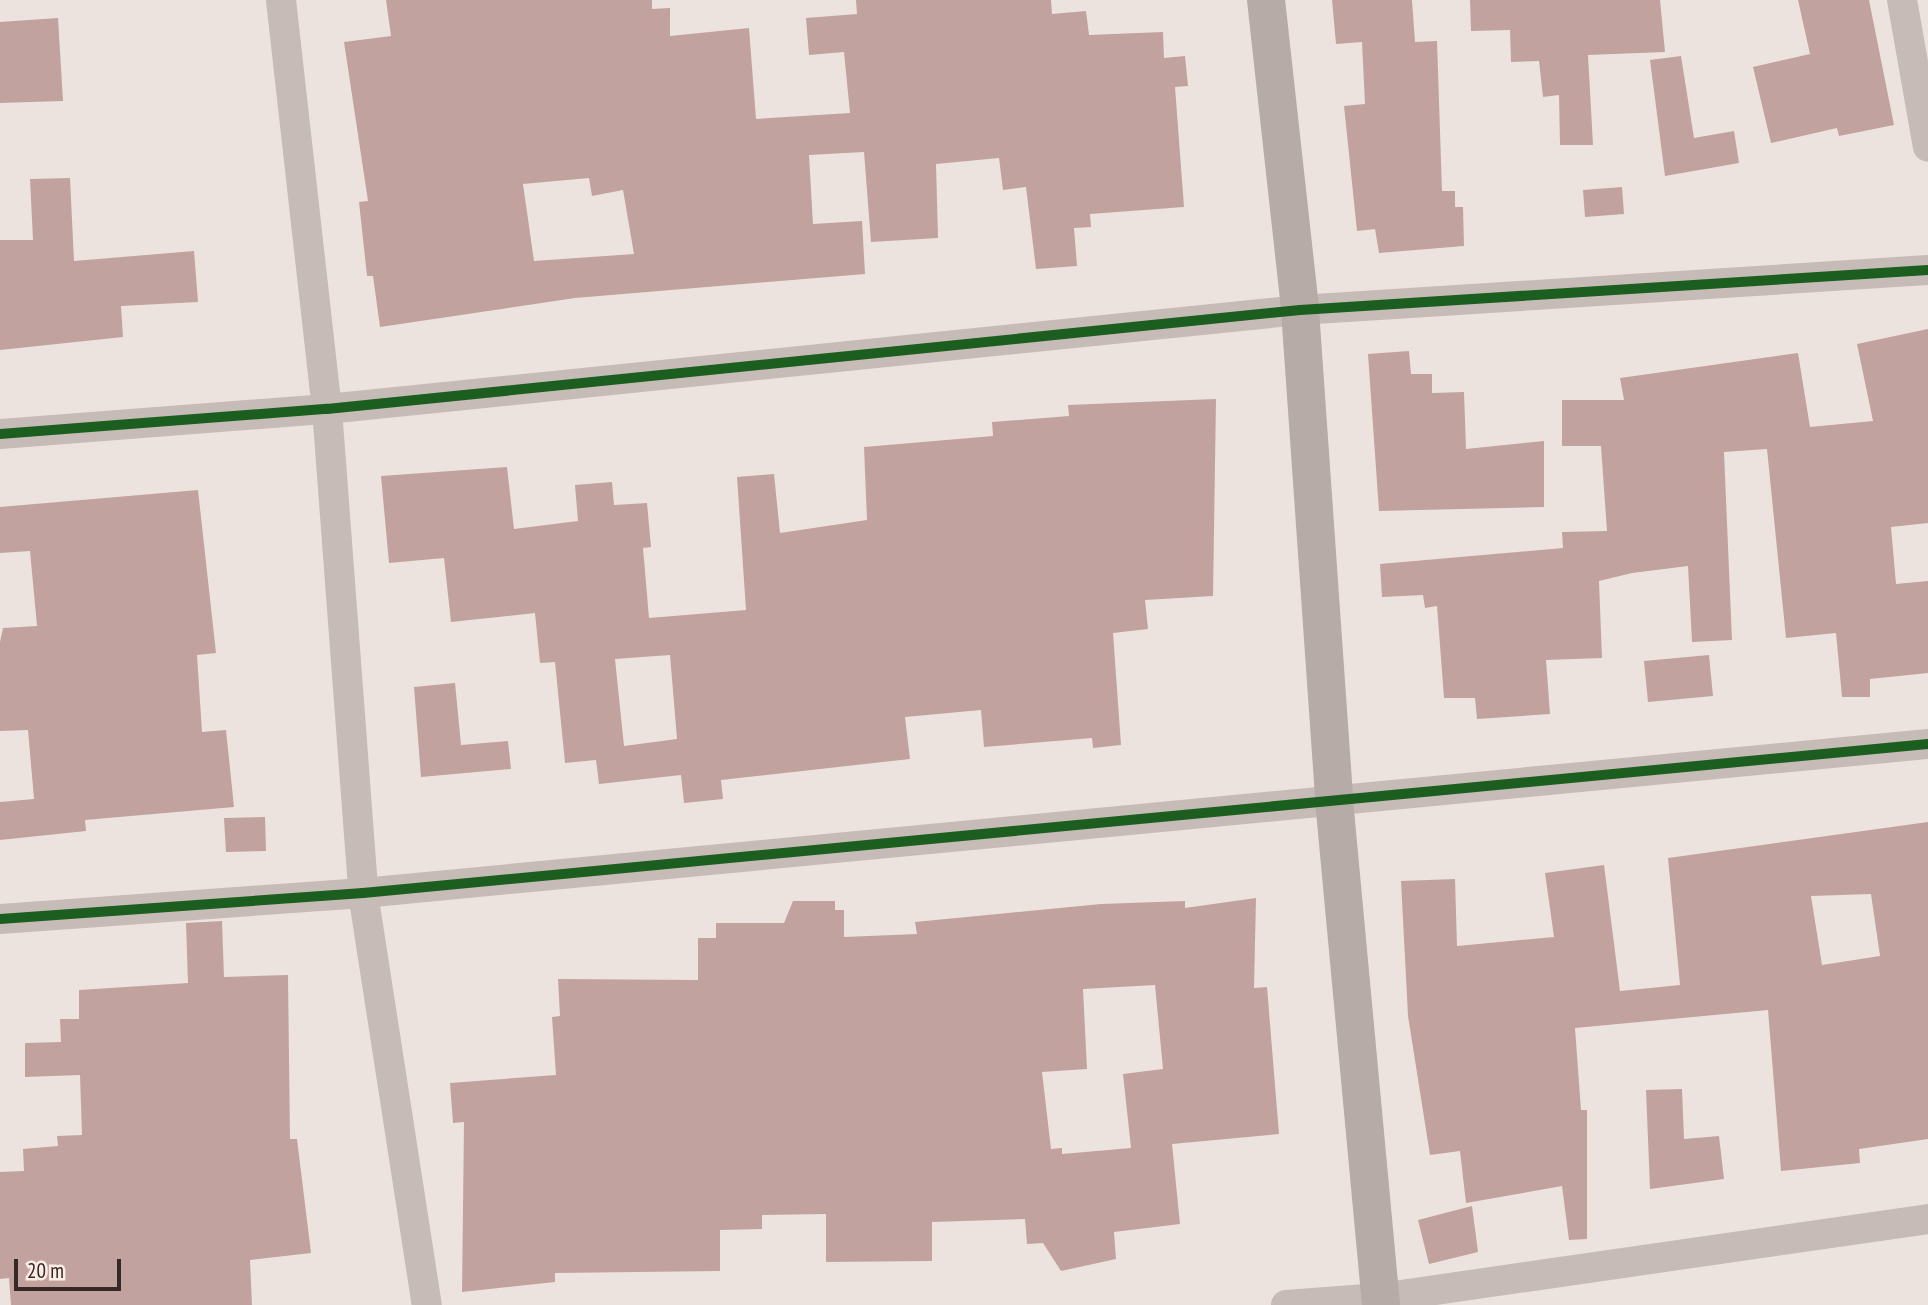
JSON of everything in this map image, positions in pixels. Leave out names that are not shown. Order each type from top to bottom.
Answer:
[{"type":"main road","points":[[1266,0],[1300,310],[1334,800],[1380,1301]]},
{"type":"street","points":[[281,0],[327,409],[363,893],[427,1305]]},
{"type":"street","points":[[1902,0],[1928,147]]},
{"type":"street","points":[[0,434],[327,409],[1300,310],[1928,270]]},
{"type":"street","points":[[0,919],[363,893],[1928,744]]},
{"type":"street","points":[[1286,1305],[1380,1301],[1928,1219]]},
{"type":"building","points":[[386,0],[652,0],[652,9],[670,8],[670,36],[749,28],[756,119],[850,113],[844,52],[809,55],[806,18],[857,14],[856,0],[1051,0],[1052,14],[1086,11],[1089,35],[1163,32],[1164,58],[1185,56],[1188,86],[1175,87],[1184,207],[1090,214],[1091,227],[1074,228],[1077,266],[1036,269],[1026,187],[1003,190],[999,158],[936,164],[938,238],[871,242],[864,152],[809,155],[813,224],[862,221],[865,274],[575,298],[380,327],[373,276],[367,276],[359,202],[368,201],[344,42],[391,36]],"holes":[[[589,178],[592,196],[623,190],[634,254],[534,261],[523,184]]]},
{"type":"building","points":[[1332,0],[1412,0],[1415,42],[1437,41],[1442,191],[1455,191],[1455,207],[1463,207],[1464,246],[1379,253],[1375,229],[1357,231],[1344,106],[1365,104],[1362,42],[1336,44]]},
{"type":"building","points":[[1470,0],[1660,0],[1665,52],[1588,55],[1593,145],[1560,145],[1559,95],[1543,97],[1539,61],[1511,62],[1510,30],[1471,31]]},
{"type":"building","points":[[1798,0],[1869,0],[1894,125],[1839,136],[1837,128],[1771,143],[1753,67],[1810,54]]},
{"type":"building","points":[[58,18],[63,101],[0,103],[0,22]]},
{"type":"building","points":[[1681,56],[1694,138],[1734,131],[1739,163],[1665,176],[1650,60]]},
{"type":"building","points":[[70,178],[74,261],[194,251],[198,302],[121,306],[123,337],[0,350],[0,240],[33,240],[30,179]]},
{"type":"building","points":[[1622,187],[1624,214],[1585,217],[1583,190]]},
{"type":"building","points":[[1928,329],[1928,523],[1891,527],[1896,584],[1928,581],[1928,673],[1870,679],[1870,697],[1842,697],[1836,633],[1786,638],[1767,449],[1724,452],[1732,640],[1692,642],[1688,566],[1632,573],[1599,581],[1602,658],[1546,660],[1550,714],[1477,719],[1475,698],[1444,698],[1437,606],[1425,608],[1423,595],[1382,597],[1380,564],[1563,548],[1562,532],[1607,531],[1601,446],[1562,446],[1562,400],[1624,400],[1620,378],[1798,353],[1810,427],[1873,421],[1857,344]]},
{"type":"building","points":[[1409,351],[1411,374],[1432,374],[1432,393],[1464,392],[1466,449],[1544,441],[1544,507],[1379,511],[1368,354]]},
{"type":"building","points":[[1216,399],[1213,596],[1145,600],[1148,629],[1113,633],[1121,745],[1093,748],[1092,738],[984,747],[981,710],[905,717],[910,759],[721,780],[723,799],[684,803],[681,775],[599,784],[596,760],[565,763],[555,662],[540,663],[535,613],[451,622],[444,558],[389,563],[381,476],[507,467],[514,529],[578,521],[575,485],[612,482],[614,505],[647,503],[651,547],[643,548],[649,618],[746,610],[737,477],[774,474],[780,533],[867,520],[864,447],[993,436],[992,422],[1069,416],[1068,405]],"holes":[[[670,655],[677,739],[624,746],[615,659]]]},
{"type":"building","points":[[198,490],[216,653],[197,655],[202,732],[226,730],[234,807],[85,820],[86,831],[0,840],[0,802],[34,799],[28,730],[0,731],[0,642],[3,628],[37,626],[30,551],[0,553],[0,507]]},
{"type":"building","points":[[1709,655],[1713,696],[1648,702],[1644,661]]},
{"type":"building","points":[[455,683],[461,745],[508,741],[511,769],[421,777],[414,687]]},
{"type":"building","points":[[265,817],[266,851],[226,852],[224,818]]},
{"type":"building","points":[[1928,822],[1928,1139],[1859,1149],[1860,1163],[1781,1171],[1768,1010],[1575,1028],[1581,1110],[1587,1110],[1587,1239],[1569,1240],[1562,1186],[1466,1203],[1460,1151],[1430,1155],[1408,1016],[1401,881],[1455,879],[1457,946],[1554,937],[1545,873],[1604,865],[1620,991],[1680,985],[1668,858]],"holes":[[[1871,894],[1880,956],[1822,965],[1811,896]]]},
{"type":"building","points":[[1256,898],[1254,988],[1267,987],[1279,1134],[1172,1144],[1180,1224],[1114,1232],[1116,1259],[1061,1271],[1043,1243],[1027,1244],[1025,1219],[932,1222],[932,1261],[826,1262],[826,1214],[762,1215],[762,1229],[720,1230],[720,1271],[555,1273],[555,1282],[462,1292],[464,1122],[453,1123],[450,1083],[556,1075],[552,1017],[560,1016],[558,979],[698,980],[698,938],[716,938],[716,923],[784,923],[793,901],[835,901],[835,910],[844,910],[844,937],[917,934],[915,922],[1101,904],[1185,901],[1185,908]],"holes":[[[1155,985],[1163,1069],[1123,1074],[1131,1148],[1062,1154],[1062,1148],[1051,1149],[1042,1072],[1087,1069],[1083,989]]]},
{"type":"building","points":[[222,921],[224,977],[288,975],[290,1139],[297,1139],[311,1253],[250,1260],[252,1305],[11,1305],[9,1278],[0,1279],[0,1172],[24,1171],[23,1149],[58,1146],[57,1136],[82,1135],[80,1075],[25,1077],[25,1043],[61,1042],[60,1019],[79,1019],[79,990],[188,983],[186,923]]},
{"type":"building","points":[[1682,1089],[1684,1139],[1719,1136],[1724,1179],[1650,1189],[1646,1090]]},
{"type":"building","points":[[1472,1206],[1478,1252],[1429,1264],[1418,1220]]},
{"type":"cycle path","points":[[0,434],[327,409],[1300,310],[1928,270]]},
{"type":"cycle path","points":[[0,919],[363,893],[1928,744]]}]
